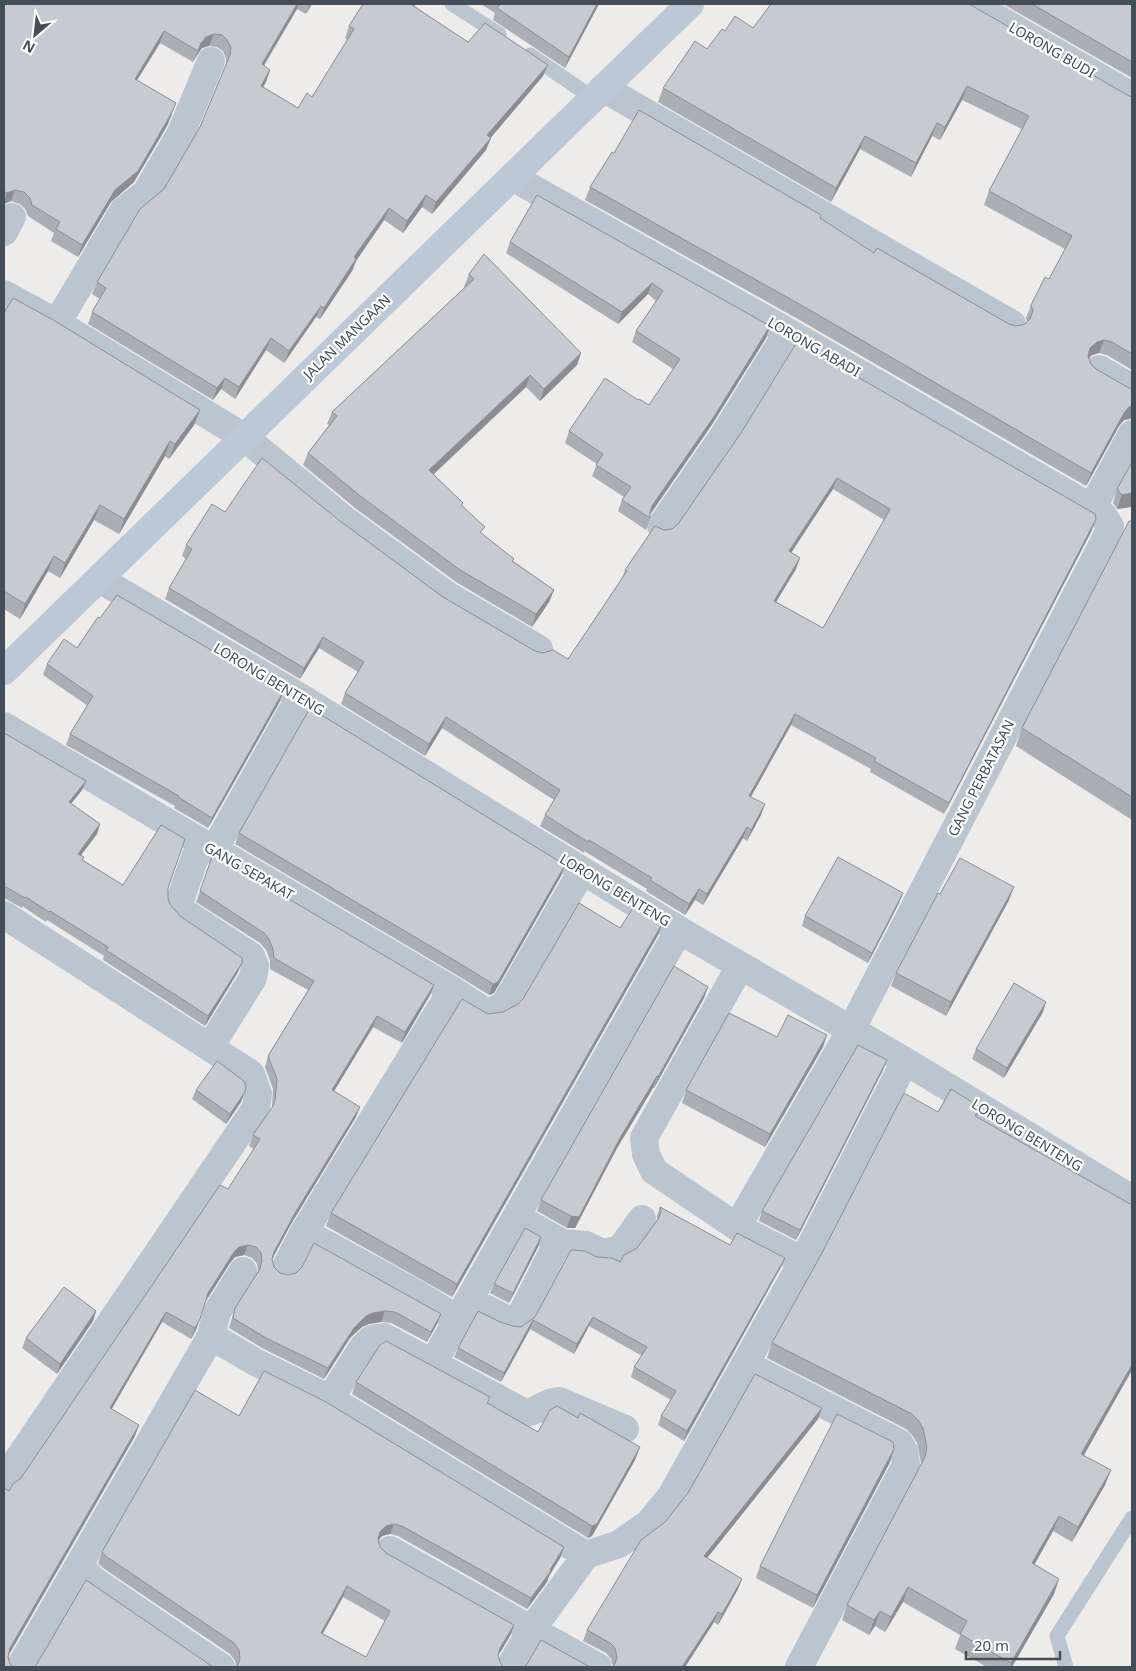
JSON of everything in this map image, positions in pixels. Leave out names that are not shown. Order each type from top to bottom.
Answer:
[{"type":"street","name":"JALAN MANGAAN","points":[[4,671],[690,4]]},
{"type":"street","name":"LORONG BUDI","points":[[972,4],[1132,96]]},
{"type":"street","points":[[57,322],[124,210],[146,193],[181,133],[211,61]]},
{"type":"street","points":[[598,93],[1012,324]]},
{"type":"street","name":"LORONG ABADI","points":[[512,177],[788,332],[1112,519]]},
{"type":"street","points":[[4,294],[57,322],[244,437],[345,520],[447,595],[539,649]]},
{"type":"street","points":[[661,526],[724,435],[788,332]]},
{"type":"street","points":[[1099,369],[1132,388]]},
{"type":"street","name":"GANG PERBATASAN","points":[[737,1227],[850,1030],[1107,536],[1132,434]]},
{"type":"street","name":"LORONG BENTENG","points":[[99,579],[300,697],[679,930],[905,1061],[1132,1199]]},
{"type":"street","points":[[210,1047],[253,978],[255,966],[251,956],[185,913],[179,903],[207,847],[300,697]]},
{"type":"street","name":"GANG SEPAKAT","points":[[4,726],[452,990],[486,1012],[495,1010],[505,1004],[582,871]]},
{"type":"street","points":[[4,915],[251,1074],[258,1094],[256,1108],[4,1480]]},
{"type":"street","points":[[433,1363],[679,930]]},
{"type":"street","points":[[740,966],[644,1138],[646,1154],[654,1171],[737,1227],[803,1261]]},
{"type":"street","points":[[284,1270],[304,1232],[452,990]]},
{"type":"street","points":[[510,1667],[532,1629],[586,1556],[618,1544],[649,1523],[670,1496],[803,1261],[905,1061]]},
{"type":"street","points":[[516,1217],[562,1243],[586,1245],[600,1252],[610,1252],[622,1248],[642,1219]]},
{"type":"street","points":[[304,1232],[414,1293],[463,1310],[514,1321],[521,1315],[554,1250],[562,1243]]},
{"type":"street","points":[[20,1667],[211,1336],[217,1312],[243,1271]]},
{"type":"street","points":[[211,1336],[255,1362],[330,1400],[586,1556]]},
{"type":"street","points":[[330,1400],[363,1347],[372,1338],[384,1336],[525,1413],[531,1413],[551,1401],[559,1400],[625,1429]]},
{"type":"street","points":[[745,1364],[898,1444],[904,1451],[906,1465],[799,1667]]},
{"type":"street","points":[[390,1550],[598,1667]]},
{"type":"street","points":[[79,1564],[93,1580],[217,1666]]},
{"type":"lane","points":[[452,4],[598,93]]},
{"type":"lane","points":[[1066,1667],[1057,1636],[1132,1518]]},
{"type":"building","points":[[4,4],[297,4],[262,64],[270,70],[261,86],[298,108],[307,93],[312,97],[354,29],[349,26],[363,4],[413,4],[468,42],[485,23],[548,65],[487,135],[491,138],[436,202],[426,195],[407,221],[389,208],[354,257],[356,259],[324,308],[321,306],[289,351],[271,338],[239,387],[225,378],[217,388],[92,312],[106,288],[97,282],[140,209],[164,189],[200,127],[230,55],[231,47],[222,35],[214,34],[206,37],[198,51],[164,31],[135,79],[176,103],[138,171],[115,190],[82,245],[56,229],[60,222],[32,205],[30,198],[24,192],[15,190],[7,193],[4,191]]},
{"type":"building","points":[[501,4],[597,4],[569,57],[497,8]]},
{"type":"building","points":[[771,4],[969,4],[1132,97],[1132,354],[1112,342],[1104,340],[1097,342],[1090,348],[1088,356],[1091,364],[1096,369],[1132,389],[1132,406],[1124,413],[1091,473],[801,305],[590,187],[612,152],[614,153],[639,110],[821,215],[820,218],[874,253],[877,248],[1009,324],[1021,325],[1030,319],[1033,311],[1031,305],[1045,277],[1049,279],[1072,236],[989,191],[1029,116],[967,86],[945,127],[937,123],[916,163],[865,136],[836,188],[663,88],[695,41],[707,49],[722,29],[725,31],[735,16],[753,28]]},
{"type":"building","points":[[1032,4],[1132,4],[1132,62]]},
{"type":"building","points":[[537,195],[770,326],[715,415],[652,506],[650,518],[622,500],[631,487],[596,465],[603,454],[569,431],[605,378],[649,405],[680,359],[636,331],[663,291],[652,283],[622,312],[510,242]]},
{"type":"building","points":[[484,254],[581,353],[544,389],[530,375],[429,470],[463,503],[461,505],[485,527],[480,532],[514,559],[512,561],[554,590],[536,614],[460,570],[359,495],[308,453],[337,416],[332,412],[474,279],[469,274]]},
{"type":"building","points":[[13,298],[55,321],[200,410],[175,444],[170,441],[124,519],[100,505],[65,563],[54,556],[25,604],[4,591],[4,313]]},
{"type":"building","points":[[797,342],[1095,514],[1096,519],[949,803],[874,761],[876,758],[795,714],[749,796],[765,804],[751,830],[747,827],[707,894],[699,889],[689,904],[650,880],[652,878],[545,815],[560,790],[446,717],[429,744],[345,693],[364,662],[323,637],[304,668],[169,588],[192,549],[186,545],[212,504],[225,512],[262,458],[340,521],[443,597],[535,651],[543,653],[553,650],[568,659],[655,526],[664,530],[672,529],[678,524],[741,433]],"holes":[[[837,478],[890,509],[823,628],[774,601],[800,558],[789,551]]]},
{"type":"building","points":[[1132,462],[1132,493],[1122,495],[1117,489]]},
{"type":"building","points":[[1129,521],[1132,521],[1132,797],[1022,728]]},
{"type":"building","points":[[117,595],[283,692],[212,818],[179,796],[70,734],[93,696],[47,664],[64,639],[77,648],[98,617],[100,618]]},
{"type":"building","points":[[310,708],[565,865],[498,982],[493,984],[239,833]]},
{"type":"building","points":[[4,733],[86,781],[69,802],[100,824],[78,854],[84,857],[82,860],[123,885],[161,825],[185,839],[168,888],[170,904],[180,916],[242,958],[242,963],[208,1016],[106,950],[108,947],[50,911],[4,886]]},
{"type":"building","points":[[213,854],[434,985],[405,1032],[377,1016],[332,1090],[360,1107],[295,1213],[272,1259],[274,1267],[280,1273],[288,1275],[296,1273],[302,1267],[314,1243],[441,1314],[431,1332],[395,1312],[385,1311],[366,1316],[354,1328],[328,1368],[266,1338],[233,1318],[235,1308],[260,1269],[262,1261],[261,1253],[256,1247],[248,1245],[239,1247],[208,1293],[200,1319],[195,1328],[166,1312],[110,1408],[139,1425],[10,1648],[8,1657],[10,1664],[14,1667],[4,1667],[4,1488],[9,1491],[13,1484],[21,1478],[220,1185],[228,1189],[260,1139],[253,1135],[275,1100],[277,1079],[268,1056],[314,981],[274,958],[269,939],[264,933],[200,891]]},
{"type":"building","points":[[838,857],[903,893],[872,953],[805,916]]},
{"type":"building","points":[[960,858],[1014,887],[951,1002],[896,973],[938,893],[940,894]]},
{"type":"building","points":[[579,903],[620,928],[635,905],[663,922],[457,1284],[331,1213],[462,999],[488,1014],[503,1012],[518,1004],[523,999]]},
{"type":"building","points":[[674,966],[708,987],[658,1077],[620,1138],[579,1217],[571,1216],[541,1200]]},
{"type":"building","points":[[1014,983],[1046,1002],[1007,1068],[976,1049]]},
{"type":"building","points":[[729,1013],[777,1037],[788,1015],[827,1035],[770,1134],[686,1090]]},
{"type":"building","points":[[858,1045],[887,1060],[800,1230],[762,1211]]},
{"type":"building","points":[[217,1061],[244,1081],[246,1086],[245,1092],[230,1114],[196,1090]]},
{"type":"building","points":[[951,1089],[980,1107],[975,1116],[1132,1205],[1132,1365],[1081,1454],[1111,1470],[1078,1527],[1059,1516],[1032,1563],[1059,1579],[1011,1663],[960,1634],[967,1621],[908,1587],[891,1617],[880,1611],[874,1620],[847,1605],[925,1457],[927,1448],[923,1428],[912,1414],[772,1343],[822,1253],[904,1093],[938,1112]]},
{"type":"building","points":[[660,1207],[730,1245],[737,1233],[785,1258],[687,1431],[661,1416],[676,1391],[634,1367],[647,1347],[593,1317],[577,1344],[533,1320],[504,1373],[458,1348],[478,1311],[500,1322],[521,1327],[535,1317],[571,1250],[585,1251],[597,1257],[612,1258],[620,1262],[624,1255],[637,1248],[658,1219],[661,1212]]},
{"type":"building","points":[[525,1228],[541,1237],[513,1293],[494,1284]]},
{"type":"building","points":[[64,1287],[96,1311],[60,1364],[26,1338]]},
{"type":"building","points":[[386,1341],[490,1397],[487,1403],[538,1432],[550,1410],[557,1406],[578,1418],[580,1413],[640,1447],[597,1524],[592,1526],[356,1382],[380,1345]]},
{"type":"building","points":[[264,1371],[326,1402],[564,1547],[551,1571],[531,1598],[402,1526],[394,1524],[386,1526],[380,1532],[378,1539],[380,1547],[386,1553],[514,1625],[500,1648],[498,1656],[504,1667],[235,1667],[238,1665],[240,1658],[239,1650],[234,1643],[107,1557],[102,1552],[195,1390],[239,1416]],"holes":[[[347,1586],[390,1611],[366,1657],[321,1633]]]},
{"type":"building","points":[[755,1374],[822,1408],[704,1556],[742,1579],[722,1614],[718,1612],[682,1667],[612,1667],[617,1657],[615,1648],[610,1643],[587,1630],[641,1540],[665,1522],[688,1493]]},
{"type":"building","points":[[837,1414],[893,1442],[894,1449],[817,1595],[760,1566]]},
{"type":"building","points":[[86,1580],[213,1667],[34,1667]]},
{"type":"building","points":[[541,1640],[590,1667],[524,1667]]}]
